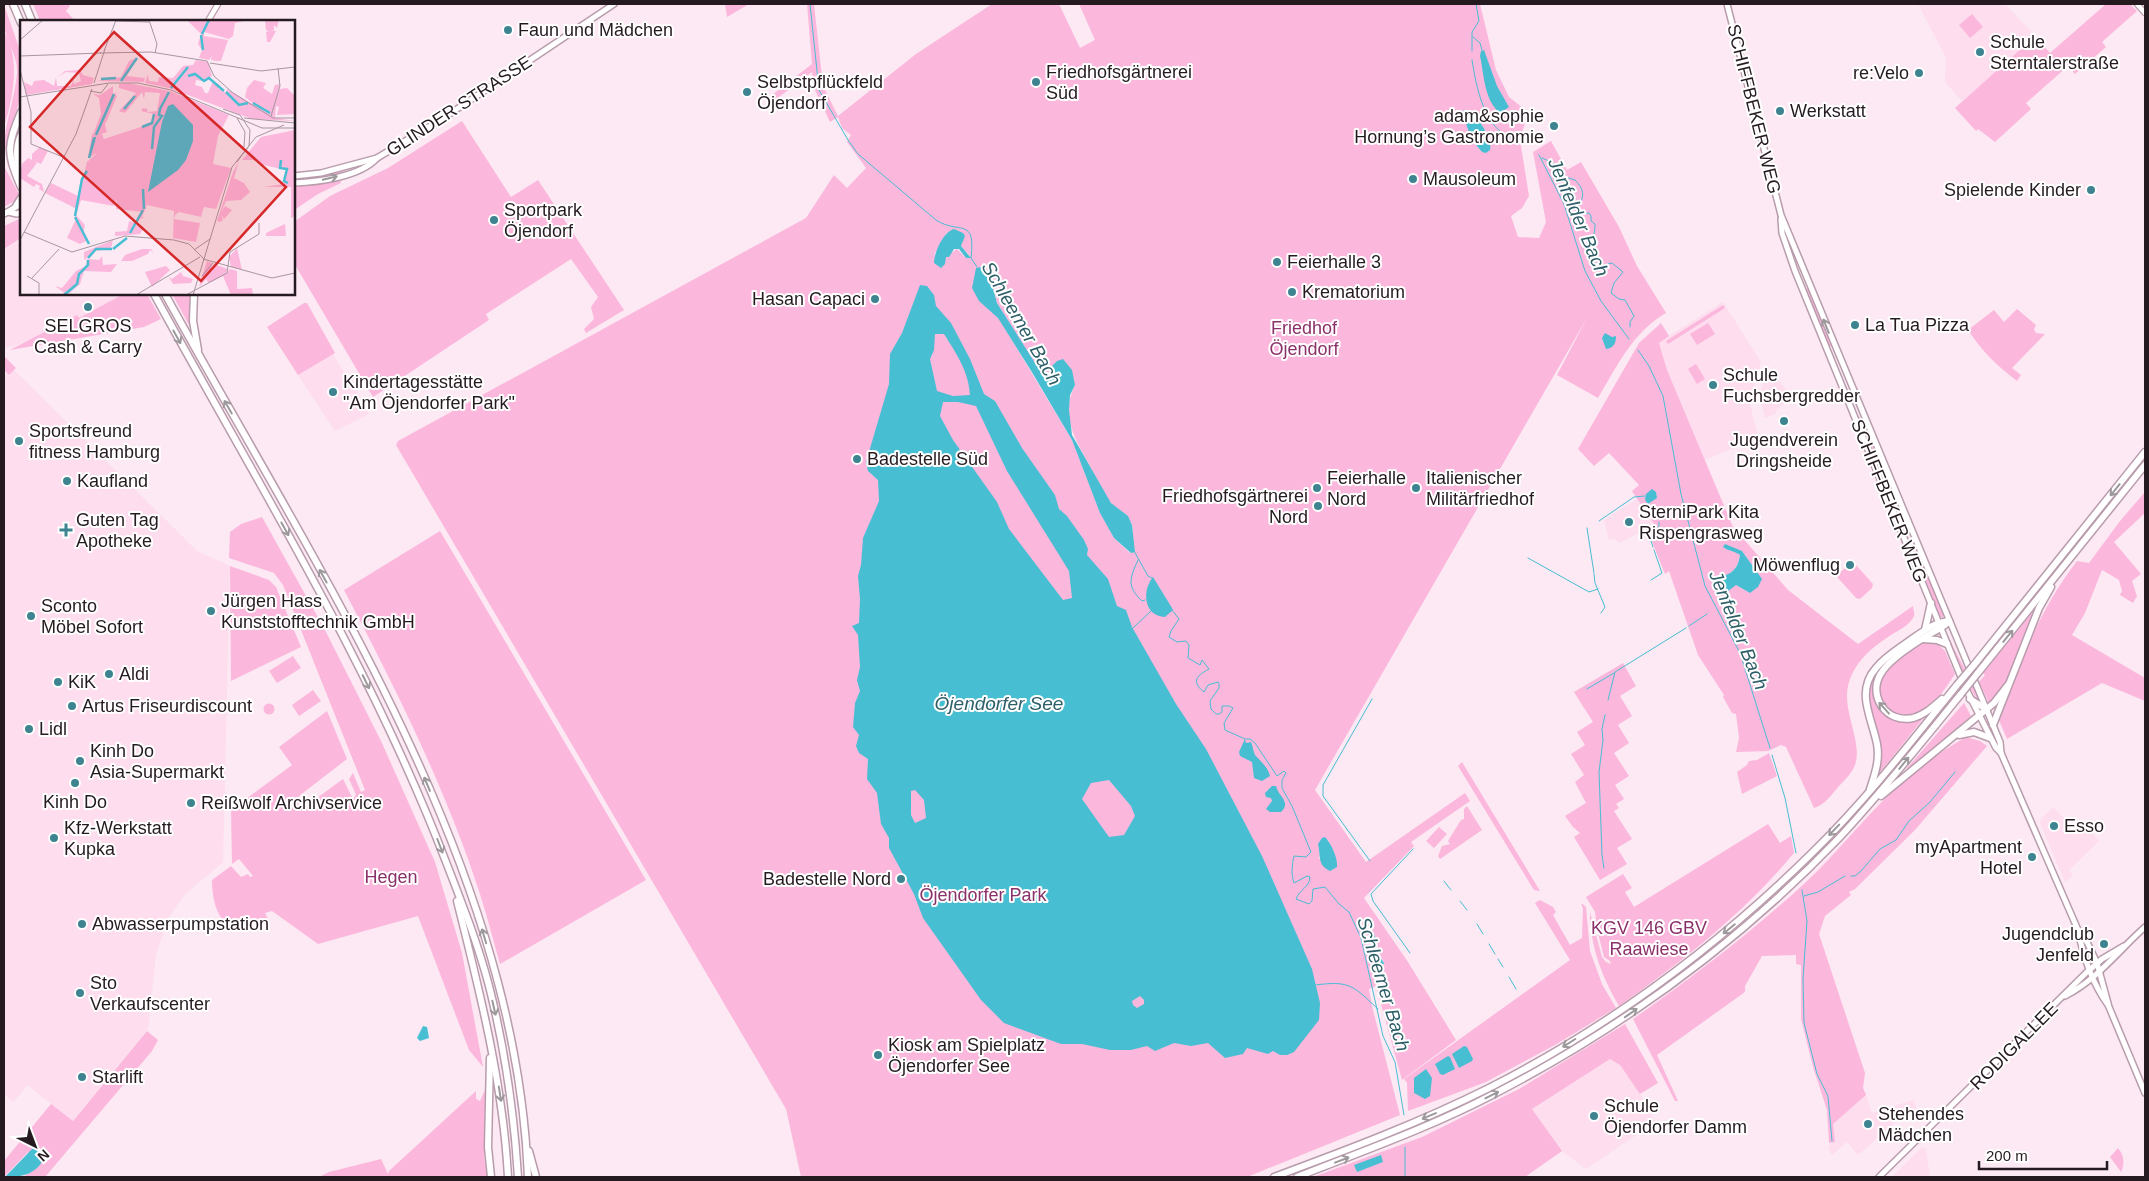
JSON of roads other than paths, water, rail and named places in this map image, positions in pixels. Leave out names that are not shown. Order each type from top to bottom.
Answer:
[{"type":"highway","points":[[13,4],[20,21]]},
{"type":"highway","points":[[25,4],[32,20]]},
{"type":"highway","points":[[20,115],[11,138],[9,150],[11,163],[20,185]]},
{"type":"highway","points":[[20,138],[16,149],[20,168]]},
{"type":"highway","points":[[155,295],[344,639],[413,781],[449,868],[476,944],[496,1017],[512,1109],[518,1177]]},
{"type":"highway","points":[[166,295],[325,580],[369,663],[424,776],[445,825],[474,903],[497,983],[515,1060],[525,1135],[528,1177]]},
{"type":"highway","points":[[194,295],[193,321],[199,356]]},
{"type":"highway","points":[[1274,1177],[1397,1130],[1453,1105],[1536,1062],[1604,1021],[1670,975],[1742,918],[1813,852],[1867,794],[1974,665],[2145,452]]},
{"type":"highway","points":[[1297,1177],[1448,1116],[1518,1082],[1601,1033],[1676,982],[1747,924],[1798,878],[1861,814],[1961,694],[2145,465]]},
{"type":"highway","points":[[1993,725],[2039,608],[2059,573]]},
{"type":"highway","points":[[1925,630],[1931,603]]},
{"type":"highway","points":[[1949,620],[1892,660],[1880,674],[1876,689],[1880,705],[1886,712],[1895,717],[1914,718],[1931,708],[1956,687]]},
{"type":"highway","points":[[1867,794],[1875,774],[1878,758],[1877,744],[1866,703],[1868,679],[1876,667],[1888,657],[1925,630],[1940,626]]},
{"type":"highway","points":[[1923,639],[1937,640],[1947,644]]},
{"type":"highway","points":[[1861,814],[1998,700],[2008,685]]},
{"type":"highway","points":[[1970,699],[1986,709]]},
{"type":"highway","points":[[1953,738],[1964,733],[1974,732],[1990,738]]},
{"type":"highway","points":[[449,868],[469,946],[503,1112],[508,1177]]},
{"type":"highway","points":[[490,1046],[488,1147],[491,1177]]},
{"type":"highway","points":[[525,1135],[536,1177]]},
{"type":"main road","name":"GLINDER STRASSE","points":[[295,183],[339,176],[365,167],[442,119],[614,4]]},
{"type":"main road","name":"SCHIFFBEKER WEG","points":[[1727,4],[1781,215],[2000,742],[2001,753]]},
{"type":"main road","name":"GLINDER STRASSE","points":[[295,176],[321,173],[377,158]]},
{"type":"main road","points":[[6,213],[19,205]]},
{"type":"main road","points":[[6,213],[20,212]]},
{"type":"main road","name":"SCHIFFBEKER WEG","points":[[1781,215],[1782,233],[1793,266],[1947,644],[1978,717],[2001,753],[2078,930],[2081,944],[2100,994],[2108,1005]]},
{"type":"main road","points":[[1826,349],[1835,348]]},
{"type":"main road","points":[[1851,408],[1862,412]]},
{"type":"main road","name":"RODIGALLEE","points":[[1879,1177],[2090,969],[2124,946],[2145,927]]},
{"type":"main road","name":"SCHIFFBEKER WEG","points":[[2078,930],[2087,942],[2097,963],[2108,1005]]},
{"type":"main road","name":"RODIGALLEE","points":[[2063,997],[2073,992],[2115,958],[2124,946]]},
{"type":"main road","points":[[2108,1005],[2145,1094]]},
{"type":"street","points":[[209,20],[218,4]]},
{"type":"street","points":[[2137,4],[2145,13]]},
{"type":"water","points":[[1484,50],[1497,86],[1509,107],[1500,113],[1495,108],[1488,94],[1480,56],[1481,51]]},
{"type":"water","points":[[1464,110],[1469,110],[1487,134],[1490,150],[1486,153],[1482,152],[1472,140],[1462,113]]},
{"type":"water","points":[[954,229],[965,236],[961,246],[971,258],[966,258],[959,249],[954,249],[949,257],[946,257],[945,264],[941,268],[934,263],[936,254],[943,238]]},
{"type":"water","points":[[981,267],[987,271],[997,303],[1044,377],[1052,374],[1051,367],[1057,361],[1063,359],[1072,370],[1075,385],[1070,395],[1069,410],[1072,435],[1111,503],[1128,516],[1132,525],[1135,552],[1131,553],[1114,538],[1100,513],[1072,440],[998,318],[979,301],[972,288],[976,268]]},
{"type":"water","name":"Öjendorfer See","points":[[920,285],[927,286],[934,295],[936,306],[951,323],[970,359],[984,394],[995,401],[1022,448],[1055,495],[1059,509],[1067,516],[1084,540],[1088,549],[1087,555],[1108,579],[1117,606],[1126,610],[1132,627],[1176,704],[1206,749],[1262,856],[1312,969],[1320,1003],[1319,1020],[1294,1052],[1280,1055],[1273,1051],[1268,1054],[1247,1048],[1243,1054],[1225,1058],[1208,1043],[1191,1046],[1174,1043],[1155,1051],[1147,1046],[1131,1050],[1110,1050],[1082,1044],[1061,1044],[1004,1023],[981,1000],[923,918],[914,894],[889,848],[889,838],[881,824],[877,793],[867,779],[868,759],[859,753],[856,746],[859,735],[853,727],[855,703],[860,691],[857,680],[860,667],[858,635],[852,626],[859,623],[860,599],[858,576],[861,565],[863,538],[879,501],[878,480],[868,471],[866,462],[889,384],[890,354],[902,333]],"holes":[[[935,334],[944,334],[967,378],[970,395],[953,396],[937,391],[930,359],[934,350]],[[943,402],[958,402],[976,406],[1007,471],[1069,571],[1072,598],[1063,600],[1009,529],[997,502],[953,440],[940,416]],[[1109,780],[1131,806],[1135,816],[1124,835],[1109,837],[1082,799],[1091,783]],[[915,790],[924,800],[926,818],[915,823],[911,815],[911,791]],[[1140,996],[1144,1000],[1144,1004],[1137,1008],[1133,1005],[1132,1001]]]},
{"type":"water","points":[[1605,333],[1612,337],[1616,336],[1616,341],[1611,348],[1606,349],[1602,338]]},
{"type":"water","points":[[1652,489],[1656,492],[1657,498],[1648,504],[1645,500],[1646,494]]},
{"type":"water","points":[[1725,544],[1742,551],[1762,579],[1758,587],[1750,593],[1736,585],[1727,592],[1720,593],[1715,589],[1712,582],[1730,573],[1739,562],[1740,555],[1723,547]]},
{"type":"water","points":[[1153,577],[1173,610],[1165,617],[1158,616],[1152,612],[1147,602],[1147,589]]},
{"type":"water","points":[[1245,739],[1246,743],[1251,742],[1255,755],[1269,773],[1270,776],[1262,781],[1254,778],[1252,762],[1240,756],[1239,752]]},
{"type":"water","points":[[1272,786],[1276,786],[1285,802],[1281,812],[1270,812],[1266,809],[1272,801],[1271,798],[1266,797],[1265,793]]},
{"type":"water","points":[[1325,837],[1334,851],[1337,863],[1337,867],[1330,871],[1321,863],[1318,844]]},
{"type":"water","points":[[1366,928],[1373,932],[1378,953],[1384,963],[1381,968],[1378,968],[1373,962],[1374,942],[1370,935],[1363,932]]},
{"type":"water","points":[[423,1026],[427,1027],[429,1038],[420,1041],[417,1038]]},
{"type":"water","points":[[1464,1046],[1467,1047],[1473,1059],[1459,1068],[1452,1054]]},
{"type":"water","points":[[1448,1056],[1455,1069],[1443,1075],[1440,1074],[1435,1064]]},
{"type":"water","points":[[1426,1069],[1432,1078],[1430,1096],[1425,1099],[1414,1093],[1414,1078]]},
{"type":"water","points":[[33,1148],[42,1151],[46,1155],[38,1166],[24,1175],[5,1177]]},
{"type":"water","points":[[1381,1155],[1383,1162],[1357,1172],[1354,1165]]},
{"type":"waterway","name":"Schleemer Bach","points":[[810,4],[819,90],[848,140]]},
{"type":"waterway","name":"Jenfelder Bach","points":[[1472,51],[1472,32],[1479,21],[1476,4]]},
{"type":"waterway","points":[[1473,37],[1480,43],[1482,50]]},
{"type":"waterway","name":"Jenfelder Bach","points":[[1472,60],[1483,106],[1495,127],[1504,134],[1514,138]]},
{"type":"waterway","name":"Schleemer Bach","points":[[848,140],[858,154],[936,220],[968,231],[971,236],[971,258],[977,267]]},
{"type":"waterway","name":"Jenfelder Bach","points":[[1539,155],[1564,204],[1585,271],[1601,301],[1629,339]]},
{"type":"waterway","points":[[1542,158],[1555,164],[1562,176],[1575,180],[1581,187],[1583,194],[1576,209],[1581,214],[1589,213],[1591,221],[1595,224],[1591,246],[1592,257],[1599,266],[1612,263],[1623,272],[1614,283],[1611,293],[1619,299],[1625,300],[1634,316],[1630,322],[1630,327]]},
{"type":"waterway","name":"Jenfelder Bach","points":[[1638,350],[1649,366],[1663,396],[1681,494],[1705,586],[1740,653],[1770,748]]},
{"type":"waterway","points":[[1599,521],[1634,497],[1645,496]]},
{"type":"waterway","points":[[1653,547],[1650,538],[1659,526],[1659,522]]},
{"type":"waterway","points":[[1587,528],[1594,573]]},
{"type":"waterway","points":[[1651,580],[1662,573],[1654,550]]},
{"type":"waterway","name":"Schleemer Bach","points":[[1134,551],[1148,576],[1152,578]]},
{"type":"waterway","points":[[1528,558],[1589,592],[1598,589]]},
{"type":"waterway","name":"Schleemer Bach","points":[[1138,560],[1131,582],[1137,596],[1142,601],[1145,600]]},
{"type":"waterway","points":[[1594,574],[1595,583],[1605,607],[1601,613]]},
{"type":"waterway","name":"Schleemer Bach","points":[[1172,610],[1179,619],[1169,637],[1177,642],[1186,641],[1189,645],[1188,658],[1200,665],[1202,660],[1209,669],[1199,676],[1197,685],[1204,692],[1208,685],[1218,682],[1219,684],[1219,688],[1210,701],[1211,709],[1216,714],[1219,714],[1222,712],[1222,706],[1233,708],[1224,723],[1225,730],[1245,739],[1250,739],[1255,743],[1277,776],[1284,771],[1286,773],[1282,780],[1282,788],[1292,806],[1311,852],[1306,857],[1294,856],[1292,870],[1294,883],[1307,876],[1310,877],[1310,880],[1296,899],[1309,904],[1312,901],[1313,889],[1325,887],[1339,904],[1349,912],[1361,938],[1383,1036],[1395,1062],[1404,1115]]},
{"type":"waterway","points":[[1133,628],[1151,611]]},
{"type":"waterway","points":[[1689,626],[1707,614]]},
{"type":"waterway","points":[[1608,700],[1615,672],[1686,628]]},
{"type":"waterway","points":[[1587,689],[1614,673]]},
{"type":"waterway","points":[[1370,861],[1323,796],[1323,785],[1372,699]]},
{"type":"waterway","points":[[1604,868],[1599,772],[1603,740],[1602,729],[1605,715]]},
{"type":"waterway","name":"Jenfelder Bach","points":[[1772,755],[1785,798],[1796,853]]},
{"type":"waterway","points":[[1851,876],[1855,876],[1861,871],[1880,849],[1896,840],[1909,821],[1930,802],[1955,772]]},
{"type":"waterway","points":[[1410,953],[1373,901],[1371,894],[1413,849]]},
{"type":"waterway","points":[[1804,896],[1818,892],[1845,876]]},
{"type":"waterway","points":[[1444,881],[1451,890]]},
{"type":"waterway","name":"Jenfelder Bach","points":[[1802,890],[1807,921],[1803,979],[1804,1023],[1817,1074],[1828,1096],[1832,1141]]},
{"type":"waterway","points":[[1460,901],[1467,910]]},
{"type":"waterway","points":[[1477,924],[1483,934]]},
{"type":"waterway","points":[[1489,944],[1495,954]]},
{"type":"waterway","points":[[1498,959],[1503,967]]},
{"type":"waterway","points":[[1509,977],[1516,989]]},
{"type":"waterway","points":[[1316,985],[1337,984],[1351,987],[1378,1009]]},
{"type":"waterway","name":"Schleemer Bach","points":[[1405,1147],[1405,1177]]},
{"type":"place","name":"Faun und Mädchen","points":[[508,30]]},
{"type":"place","name":"Schule Sterntalerstraße","points":[[1980,52]]},
{"type":"place","name":"re:Velo","points":[[1919,73]]},
{"type":"place","name":"Friedhofsgärtnerei Süd","points":[[1036,82]]},
{"type":"place","name":"Selbstpflückfeld Öjendorf","points":[[747,92]]},
{"type":"place","name":"Werkstatt","points":[[1780,111]]},
{"type":"place","name":"adam&sophie Hornung’s Gastronomie","points":[[1554,126]]},
{"type":"place","name":"Mausoleum","points":[[1413,179]]},
{"type":"place","name":"Spielende Kinder","points":[[2091,190]]},
{"type":"place","name":"Sportpark Öjendorf","points":[[494,220]]},
{"type":"place","name":"Feierhalle 3","points":[[1277,262]]},
{"type":"place","name":"Krematorium","points":[[1292,292]]},
{"type":"place","name":"Hasan Capaci","points":[[875,299]]},
{"type":"place","name":"SELGROS Cash & Carry","points":[[88,307]]},
{"type":"place","name":"La Tua Pizza","points":[[1855,325]]},
{"type":"place","name":"Schule Fuchsbergredder","points":[[1713,385]]},
{"type":"place","name":"Kindertagesstätte \"Am Öjendorfer Park\"","points":[[333,392]]},
{"type":"place","name":"Jugendverein Dringsheide","points":[[1784,421]]},
{"type":"place","name":"Sportsfreund fitness Hamburg","points":[[19,441]]},
{"type":"place","name":"Badestelle Süd","points":[[857,459]]},
{"type":"place","name":"Kaufland","points":[[67,481]]},
{"type":"place","name":"Feierhalle Nord","points":[[1317,488]]},
{"type":"place","name":"Italienischer Militärfriedhof","points":[[1416,488]]},
{"type":"place","name":"Friedhofsgärtnerei Nord","points":[[1318,506]]},
{"type":"place","name":"SterniPark Kita Rispengrasweg","points":[[1629,522]]},
{"type":"place","name":"Guten Tag Apotheke","points":[[66,530]]},
{"type":"place","name":"Möwenflug","points":[[1850,565]]},
{"type":"place","name":"Jürgen Hass Kunststofftechnik GmbH","points":[[211,611]]},
{"type":"place","name":"Sconto Möbel Sofort","points":[[31,616]]},
{"type":"place","name":"Aldi","points":[[109,674]]},
{"type":"place","name":"KiK","points":[[58,682]]},
{"type":"place","name":"Artus Friseurdiscount","points":[[72,706]]},
{"type":"place","name":"Lidl","points":[[29,729]]},
{"type":"place","name":"Kinh Do Asia-Supermarkt","points":[[80,761]]},
{"type":"place","name":"Kinh Do","points":[[75,783]]},
{"type":"place","name":"Reißwolf Archivservice","points":[[191,803]]},
{"type":"place","name":"Esso","points":[[2054,826]]},
{"type":"place","name":"Kfz-Werkstatt Kupka","points":[[54,838]]},
{"type":"place","name":"myApartment Hotel","points":[[2032,857]]},
{"type":"place","name":"Badestelle Nord","points":[[901,879]]},
{"type":"place","name":"Abwasserpumpstation","points":[[82,924]]},
{"type":"place","name":"Jugendclub Jenfeld","points":[[2104,944]]},
{"type":"place","name":"Sto Verkaufscenter","points":[[80,993]]},
{"type":"place","name":"Kiosk am Spielplatz Öjendorfer See","points":[[878,1055]]},
{"type":"place","name":"Starlift","points":[[82,1077]]},
{"type":"place","name":"Schule Öjendorfer Damm","points":[[1594,1116]]},
{"type":"place","name":"Stehendes Mädchen","points":[[1868,1124]]},
{"type":"park label","name":"Friedhof Öjendorf","points":[[1304,338]]},
{"type":"park label","name":"Hegen","points":[[391,877]]},
{"type":"park label","name":"Öjendorfer Park","points":[[983,895]]},
{"type":"park label","name":"KGV 146 GBV Raawiese","points":[[1649,938]]}]
